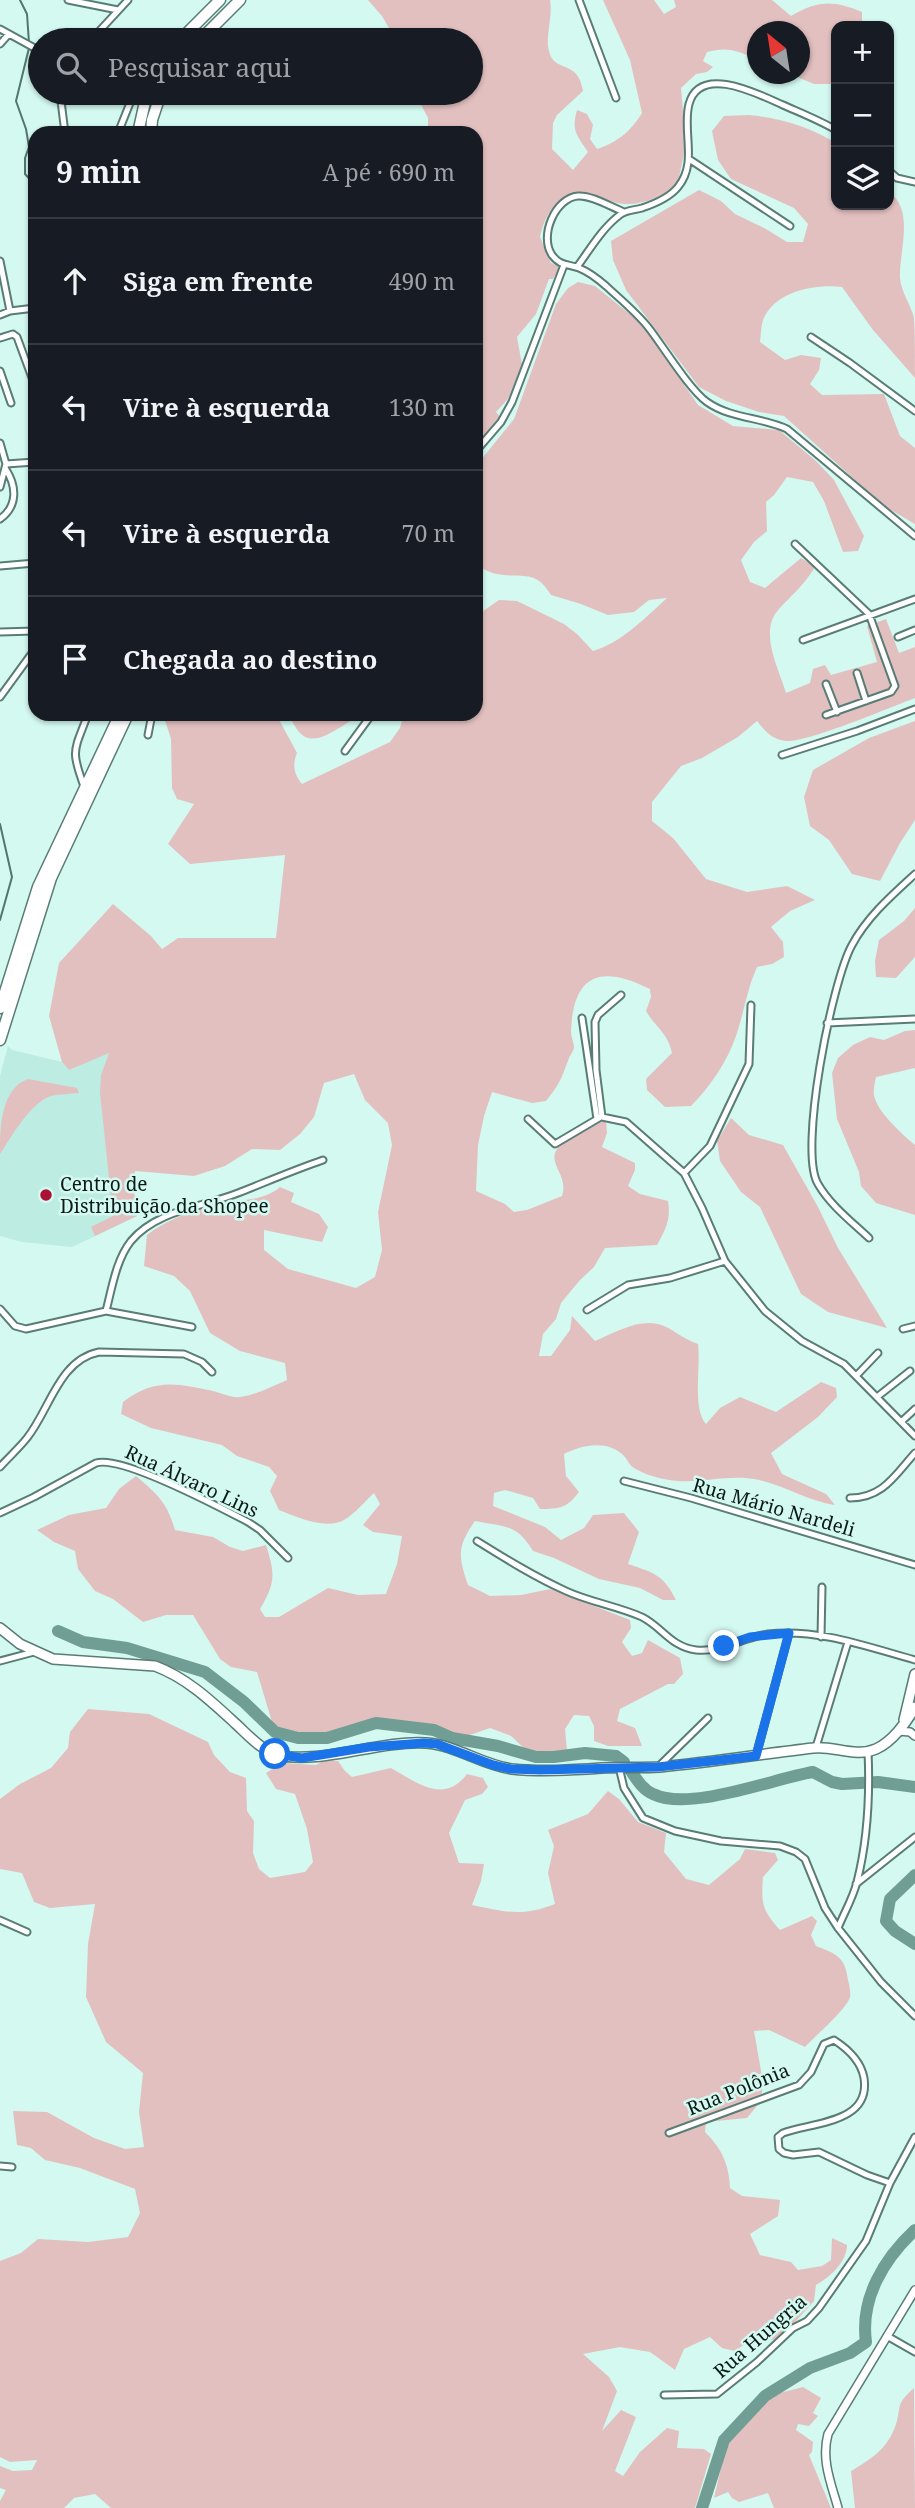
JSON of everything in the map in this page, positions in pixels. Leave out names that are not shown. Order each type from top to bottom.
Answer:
[{"type":"highway","points":[[192,28],[220,0]]},
{"type":"highway","points":[[212,28],[240,0]]},
{"type":"highway","points":[[140,126],[144,105]]},
{"type":"highway","points":[[152,126],[158,105]]},
{"type":"highway","points":[[0,1008],[38,887],[117,721]]},
{"type":"highway","points":[[0,1040],[51,878],[125,721]]},
{"type":"main road","points":[[0,1628],[36,1653],[68,1661],[155,1666],[178,1675],[266,1750],[289,1757],[302,1758],[369,1747],[424,1743],[437,1744],[511,1769],[619,1768],[658,1767],[816,1747],[850,1752],[868,1751],[884,1744],[915,1707]]},
{"type":"main road","points":[[900,1728],[915,1674]]},
{"type":"street","points":[[68,0],[118,10]]},
{"type":"street","points":[[102,28],[128,0]]},
{"type":"street","points":[[579,0],[616,99]]},
{"type":"street","points":[[0,29],[28,46]]},
{"type":"street","points":[[0,44],[8,35]]},
{"type":"street","points":[[831,128],[744,88],[725,83],[702,87],[693,95],[689,105],[689,159],[681,184],[676,190],[641,209],[624,212],[579,196],[569,198],[560,205],[547,236],[547,246],[552,255],[564,265],[578,267],[602,282],[645,324],[705,401],[722,410],[772,422],[787,429],[915,536]]},
{"type":"street","points":[[62,105],[64,126]]},
{"type":"street","points":[[121,126],[129,105]]},
{"type":"street","points":[[689,159],[790,226]]},
{"type":"street","points":[[894,175],[915,182]]},
{"type":"street","points":[[578,267],[600,234],[624,212]]},
{"type":"street","points":[[0,261],[10,311]]},
{"type":"street","points":[[483,443],[501,422],[512,402],[564,265]]},
{"type":"street","points":[[0,315],[28,309]]},
{"type":"street","points":[[0,338],[15,335],[28,368]]},
{"type":"street","points":[[811,337],[915,411]]},
{"type":"street","points":[[0,371],[11,403]]},
{"type":"street","points":[[0,443],[13,488],[12,509],[0,519]]},
{"type":"street","points":[[6,466],[28,463]]},
{"type":"street","points":[[0,487],[6,466]]},
{"type":"street","points":[[795,544],[869,614],[895,686],[891,692],[826,716]]},
{"type":"street","points":[[0,566],[28,564]]},
{"type":"street","points":[[803,639],[915,598]]},
{"type":"street","points":[[898,637],[915,630]]},
{"type":"street","points":[[0,632],[28,631]]},
{"type":"street","points":[[0,697],[28,659]]},
{"type":"street","points":[[857,673],[866,701]]},
{"type":"street","points":[[827,684],[836,712]]},
{"type":"street","points":[[782,755],[857,732],[915,709]]},
{"type":"street","points":[[85,721],[74,747],[75,761],[85,789]]},
{"type":"street","points":[[148,735],[151,721]]},
{"type":"street","points":[[345,751],[367,721]]},
{"type":"street","points":[[869,1238],[817,1184],[812,1170],[811,1149],[827,1023],[840,974],[851,947],[867,920],[915,874]]},
{"type":"street","points":[[600,1118],[595,1022],[598,1015],[621,995]]},
{"type":"street","points":[[684,1173],[710,1146],[749,1064],[751,1005]]},
{"type":"street","points":[[582,1018],[600,1118]]},
{"type":"street","points":[[827,1023],[915,1019]]},
{"type":"street","points":[[528,1119],[555,1143],[600,1118],[626,1122],[684,1173],[725,1261],[746,1289],[778,1323],[802,1341],[844,1364],[915,1436]]},
{"type":"street","points":[[106,1311],[121,1258],[131,1241],[146,1228],[164,1217],[239,1193],[323,1160]]},
{"type":"street","points":[[587,1310],[628,1285],[670,1278],[725,1261]]},
{"type":"street","points":[[0,1309],[15,1326],[26,1329],[106,1311],[192,1327]]},
{"type":"street","points":[[903,1329],[915,1326]]},
{"type":"street","points":[[0,1467],[26,1439],[66,1372],[87,1355],[99,1352],[184,1354],[202,1362],[212,1372]]},
{"type":"street","points":[[856,1375],[878,1353]]},
{"type":"street","points":[[877,1397],[910,1371]]},
{"type":"street","points":[[901,1422],[915,1409]]},
{"type":"street","points":[[850,1497],[864,1498],[875,1494],[915,1453]]},
{"type":"street","name":"Rua Álvaro Lins","points":[[0,1513],[96,1463],[105,1461],[117,1463],[167,1483],[248,1522],[288,1558]]},
{"type":"street","name":"Rua Mário Nardeli","points":[[624,1481],[691,1498],[915,1565]]},
{"type":"street","points":[[477,1541],[522,1569],[567,1591],[644,1618],[683,1648],[712,1649],[750,1637],[789,1633],[848,1642],[915,1660]]},
{"type":"street","points":[[821,1637],[822,1587]]},
{"type":"street","points":[[756,1756],[789,1633]]},
{"type":"street","points":[[816,1747],[848,1642]]},
{"type":"street","points":[[13,1656],[20,1644]]},
{"type":"street","points":[[1,1660],[36,1653]]},
{"type":"street","points":[[658,1767],[708,1718]]},
{"type":"street","points":[[900,1728],[915,1736]]},
{"type":"street","points":[[838,1928],[856,1884],[865,1841],[870,1798],[868,1751]]},
{"type":"street","points":[[619,1768],[624,1788],[633,1805],[643,1818],[659,1826],[721,1841],[780,1846],[805,1859],[825,1908],[838,1928],[881,1982],[915,2016]]},
{"type":"street","points":[[856,1884],[915,1837]]},
{"type":"street","points":[[0,1920],[27,1932]]},
{"type":"street","name":"Rua Polônia","points":[[670,2133],[799,2085],[811,2071],[824,2043],[834,2040],[850,2052],[863,2073],[864,2096],[860,2105],[839,2118],[783,2133],[778,2137],[779,2149],[784,2154],[793,2155],[819,2152],[890,2183]]},
{"type":"street","name":"Rua Hungria","points":[[664,2395],[717,2394],[793,2328],[807,2321],[866,2241],[890,2183],[915,2137]]},
{"type":"street","points":[[0,2166],[12,2167]]},
{"type":"street","points":[[838,2508],[824,2449],[835,2423],[915,2290]]},
{"type":"street","points":[[887,2336],[915,2352]]},
{"type":"shaded area","points":[[368,0],[550,0],[549,51],[556,62],[576,74],[583,91],[557,115],[553,123],[552,149],[573,170],[588,152],[575,128],[577,110],[587,114],[593,125],[590,139],[597,149],[623,136],[642,113],[630,60],[603,0],[654,0],[664,14],[676,7],[674,0],[772,0],[791,16],[810,7],[826,4],[843,5],[862,12],[862,21],[831,21],[831,84],[810,82],[810,21],[747,21],[747,55],[721,49],[707,52],[703,61],[713,67],[707,72],[696,74],[681,88],[686,144],[677,187],[639,203],[620,204],[592,194],[577,193],[555,205],[540,237],[551,263],[560,267],[553,279],[549,279],[536,314],[517,337],[522,365],[508,399],[496,412],[501,418],[483,438],[483,126],[428,126],[428,118],[421,105],[483,105],[483,28],[389,28]]},
{"type":"shaded area","points":[[724,116],[772,118],[816,132],[831,140],[831,210],[894,210],[894,197],[902,209],[904,232],[900,278],[914,318],[915,378],[873,330],[842,287],[808,288],[777,302],[763,320],[760,342],[785,360],[801,355],[821,358],[819,370],[810,384],[822,395],[884,394],[900,436],[915,448],[915,524],[884,506],[784,416],[759,412],[726,401],[699,387],[626,290],[613,260],[611,241],[699,190],[721,201],[735,214],[787,242],[803,242],[808,224],[794,208],[731,179],[718,160],[712,131]]},
{"type":"shaded area","points":[[578,282],[595,286],[642,324],[698,405],[733,426],[779,430],[834,480],[864,536],[858,551],[843,552],[824,501],[813,482],[787,477],[766,502],[767,531],[754,542],[741,560],[750,582],[765,588],[801,558],[815,567],[779,609],[770,628],[772,650],[786,693],[810,683],[813,669],[825,665],[831,675],[877,662],[867,626],[886,619],[899,653],[915,647],[915,698],[830,731],[797,740],[776,739],[757,721],[738,737],[702,758],[681,766],[652,802],[652,821],[673,838],[706,879],[747,892],[787,886],[815,900],[790,911],[771,927],[783,942],[784,957],[772,964],[757,967],[728,1055],[705,1091],[691,1106],[665,1107],[647,1090],[646,1079],[672,1053],[665,1035],[646,1011],[651,997],[650,989],[617,977],[592,979],[577,997],[573,1012],[571,1032],[574,1049],[555,1090],[546,1101],[532,1103],[492,1092],[478,1145],[476,1191],[505,1204],[514,1212],[527,1210],[562,1196],[562,1178],[554,1157],[556,1150],[575,1134],[606,1121],[607,1133],[602,1147],[635,1163],[628,1186],[640,1194],[668,1201],[667,1224],[657,1245],[605,1248],[594,1267],[561,1303],[556,1319],[543,1334],[539,1356],[551,1356],[570,1330],[572,1316],[595,1341],[642,1323],[663,1326],[698,1344],[699,1408],[706,1424],[720,1408],[740,1397],[776,1412],[821,1382],[836,1388],[837,1397],[818,1417],[771,1453],[782,1474],[826,1494],[835,1505],[754,1479],[675,1481],[648,1475],[637,1470],[624,1456],[610,1447],[586,1446],[564,1454],[566,1476],[579,1492],[567,1504],[558,1508],[540,1509],[533,1498],[505,1490],[494,1493],[493,1506],[545,1527],[561,1540],[584,1528],[593,1515],[624,1513],[639,1532],[628,1564],[657,1576],[667,1585],[676,1600],[663,1600],[640,1588],[599,1579],[533,1551],[515,1531],[475,1521],[462,1545],[462,1566],[468,1585],[490,1596],[521,1595],[550,1589],[630,1620],[631,1628],[622,1642],[632,1656],[642,1653],[648,1640],[680,1658],[683,1674],[674,1684],[668,1684],[620,1709],[617,1721],[635,1728],[642,1746],[608,1746],[594,1741],[594,1726],[589,1716],[574,1715],[565,1729],[567,1751],[547,1754],[526,1750],[511,1736],[490,1728],[467,1736],[386,1719],[327,1738],[298,1738],[275,1732],[257,1672],[231,1667],[220,1659],[193,1615],[166,1615],[143,1622],[113,1599],[95,1591],[78,1569],[75,1551],[54,1542],[37,1530],[69,1515],[106,1508],[119,1489],[136,1476],[160,1499],[175,1530],[213,1537],[243,1551],[266,1545],[272,1578],[269,1592],[260,1609],[265,1617],[279,1617],[328,1588],[358,1595],[386,1594],[397,1564],[402,1536],[373,1532],[363,1525],[380,1504],[374,1493],[352,1514],[337,1523],[302,1519],[279,1510],[270,1491],[277,1476],[269,1467],[237,1456],[222,1445],[151,1428],[121,1414],[123,1402],[134,1394],[156,1386],[188,1386],[240,1397],[287,1380],[285,1363],[240,1351],[210,1333],[190,1291],[174,1276],[144,1266],[147,1235],[189,1212],[217,1204],[258,1198],[280,1187],[294,1193],[291,1202],[319,1214],[328,1227],[322,1242],[264,1230],[264,1250],[288,1269],[356,1288],[375,1277],[382,1250],[378,1212],[392,1145],[388,1123],[365,1100],[354,1074],[324,1083],[314,1117],[300,1134],[280,1150],[252,1149],[225,1166],[194,1176],[135,1171],[137,1216],[95,1236],[91,1227],[113,1216],[100,1093],[101,1075],[109,1053],[69,1070],[62,1062],[49,1016],[59,963],[113,904],[151,936],[162,949],[178,938],[276,938],[285,855],[190,864],[168,844],[194,804],[177,799],[172,788],[171,739],[165,721],[280,721],[297,753],[295,769],[302,784],[390,742],[402,721],[483,721],[483,611],[499,600],[517,601],[564,624],[593,651],[623,636],[667,598],[649,600],[634,612],[608,615],[551,595],[533,578],[494,573],[483,568],[483,457],[514,419],[556,304],[568,288]]},
{"type":"shaded area","points":[[292,721],[350,721],[313,739],[300,733]]},
{"type":"shaded area","points":[[915,721],[915,820],[880,881],[852,874],[829,840],[810,826],[804,797],[813,770],[869,738]]},
{"type":"shaded area","points":[[915,908],[915,957],[896,978],[876,977],[875,961],[879,940],[904,921]]},
{"type":"shaded area","points":[[915,1030],[915,1068],[876,1077],[874,1095],[885,1115],[915,1145],[915,1215],[876,1203],[861,1186],[859,1172],[837,1119],[832,1073],[838,1058],[853,1045],[870,1037],[884,1040],[905,1031]]},
{"type":"shaded area","points":[[8,1046],[12,1050],[62,1062],[69,1070],[109,1052],[137,1216],[72,1247],[22,1242],[0,1236],[0,1076]]},
{"type":"shaded area","points":[[28,1079],[77,1088],[79,1093],[51,1096],[36,1105],[0,1154],[1,1122],[7,1101],[19,1084]]},
{"type":"shaded area","points":[[731,1118],[749,1135],[783,1145],[838,1248],[887,1328],[828,1312],[801,1294],[760,1207],[741,1192],[720,1161],[717,1141]]},
{"type":"shaded area","points":[[88,1709],[149,1714],[208,1742],[214,1755],[230,1772],[246,1778],[247,1811],[254,1821],[253,1853],[259,1869],[270,1878],[305,1872],[313,1862],[307,1829],[295,1794],[276,1789],[266,1773],[282,1763],[316,1765],[325,1760],[338,1761],[352,1777],[391,1768],[430,1788],[449,1788],[467,1774],[483,1778],[488,1787],[482,1794],[465,1800],[449,1833],[459,1863],[484,1864],[472,1905],[484,1908],[523,1912],[555,1904],[548,1873],[554,1846],[548,1830],[588,1814],[608,1791],[619,1799],[638,1822],[666,1833],[664,1852],[686,1879],[709,1885],[740,1859],[745,1849],[775,1853],[778,1860],[763,1877],[763,1900],[769,1917],[780,1930],[812,1916],[817,1921],[811,1935],[816,1946],[835,1954],[842,1961],[847,1972],[850,1997],[837,2015],[805,2047],[769,2030],[754,2031],[763,2082],[761,2101],[747,2118],[706,2122],[705,2132],[724,2157],[730,2188],[742,2196],[780,2200],[778,2216],[750,2234],[760,2255],[791,2262],[798,2270],[822,2266],[831,2260],[832,2238],[847,2245],[844,2257],[832,2273],[816,2285],[814,2301],[780,2339],[748,2342],[735,2351],[722,2348],[710,2337],[684,2349],[675,2370],[650,2352],[620,2347],[583,2354],[609,2377],[617,2391],[602,2431],[621,2410],[636,2417],[615,2471],[623,2476],[640,2452],[667,2428],[679,2431],[677,2448],[704,2449],[711,2454],[695,2508],[111,2508],[95,2494],[74,2498],[64,2508],[0,2508],[0,2501],[6,2490],[0,2488],[0,2466],[13,2471],[32,2470],[37,2460],[10,2462],[0,2457],[0,2261],[21,2253],[38,2239],[88,2242],[128,2237],[140,2213],[135,2189],[80,2168],[45,2160],[31,2148],[17,2145],[13,2111],[47,2112],[94,2138],[125,2149],[144,2147],[139,2112],[143,2073],[106,2042],[86,1997],[88,1944],[95,1904],[50,1908],[34,1902],[22,1873],[0,1869],[0,1799],[20,1784],[51,1768],[68,1748],[70,1732]]},
{"type":"shaded area","points":[[803,2387],[821,2398],[813,2413],[818,2416],[809,2426],[798,2424],[796,2430],[813,2442],[809,2455],[831,2508],[774,2508],[768,2493],[739,2502],[728,2492],[714,2498],[727,2442],[761,2403],[776,2394]]},
{"type":"shaded area","points":[[914,2388],[915,2508],[855,2508],[851,2471],[883,2448],[892,2435],[901,2403]]},
{"type":"waterway","points":[[20,0],[27,14],[28,28]]},
{"type":"waterway","points":[[28,52],[16,101],[28,141]]},
{"type":"waterway","points":[[28,150],[25,158],[25,174],[28,177]]},
{"type":"waterway","points":[[0,824],[12,877],[0,920]]},
{"type":"waterway","points":[[58,1631],[83,1642],[127,1648],[205,1672],[244,1702],[275,1732],[298,1738],[327,1738],[376,1723],[434,1730],[452,1738],[498,1746],[536,1757],[585,1753],[616,1756],[624,1762]]},
{"type":"waterway","points":[[631,1771],[646,1790],[669,1799],[709,1797],[813,1772],[842,1784],[878,1782],[915,1787]]},
{"type":"waterway","points":[[915,1875],[890,1899],[886,1921],[895,1931],[915,1944]]},
{"type":"waterway","points":[[702,2508],[724,2440],[765,2396],[810,2368],[850,2353],[866,2342],[867,2310],[877,2280],[893,2254],[915,2230]]},
{"type":"place","name":"Centro de Distribuição da Shopee","points":[[46,1195]]},
{"type":"route","points":[[275,1754],[302,1758],[369,1747],[424,1743],[437,1744],[493,1765],[540,1770],[658,1767],[756,1756],[789,1633],[750,1637],[724,1646]]}]
